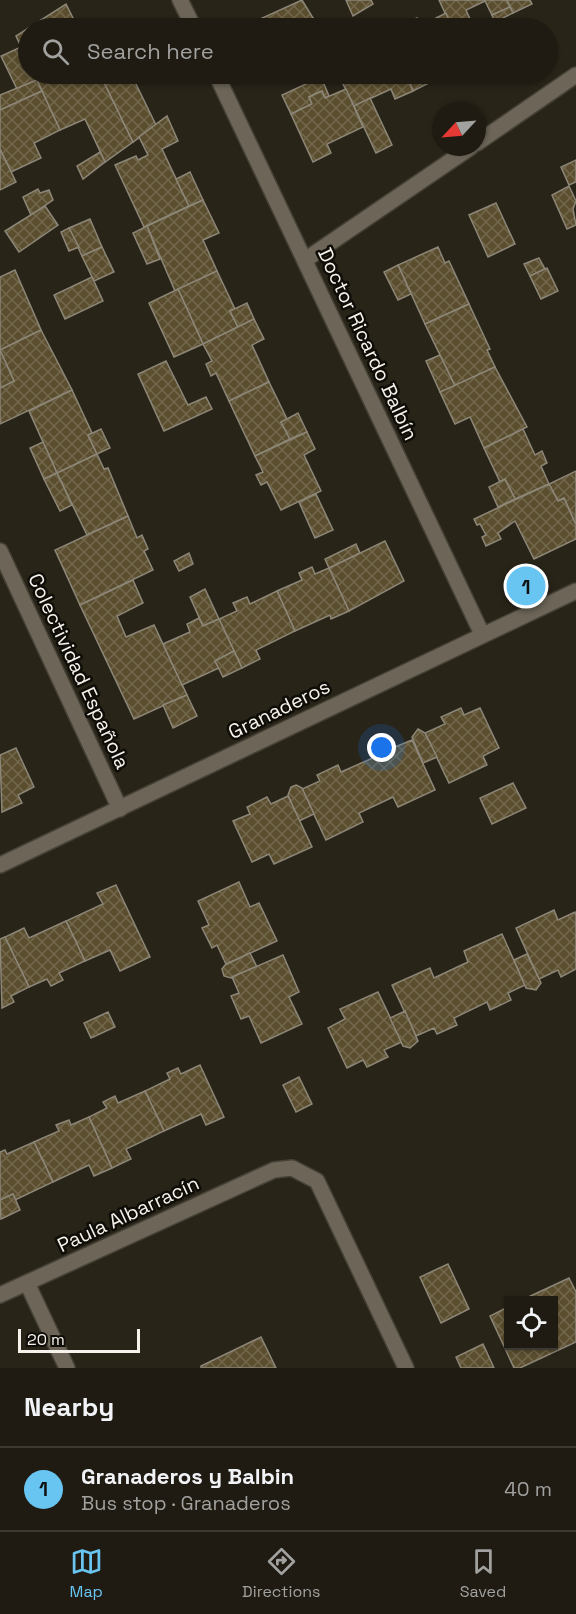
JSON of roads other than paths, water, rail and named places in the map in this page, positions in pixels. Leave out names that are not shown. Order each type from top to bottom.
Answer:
[{"type":"street","points":[[180,0],[189,18]]},
{"type":"street","points":[[486,137],[576,75]]},
{"type":"street","name":"Doctor Ricardo Balbín","points":[[221,84],[482,634]]},
{"type":"street","points":[[305,260],[458,156]]},
{"type":"street","name":"Colectividad Española","points":[[0,551],[120,809]]},
{"type":"street","name":"Granaderos","points":[[0,865],[576,591]]},
{"type":"street","name":"Paula Albarracín","points":[[0,1295],[274,1170],[292,1168],[317,1181],[406,1368]]},
{"type":"street","points":[[27,1283],[67,1368]]},
{"type":"place","name":"Granaderos y Balbin","points":[[526,586]]}]
